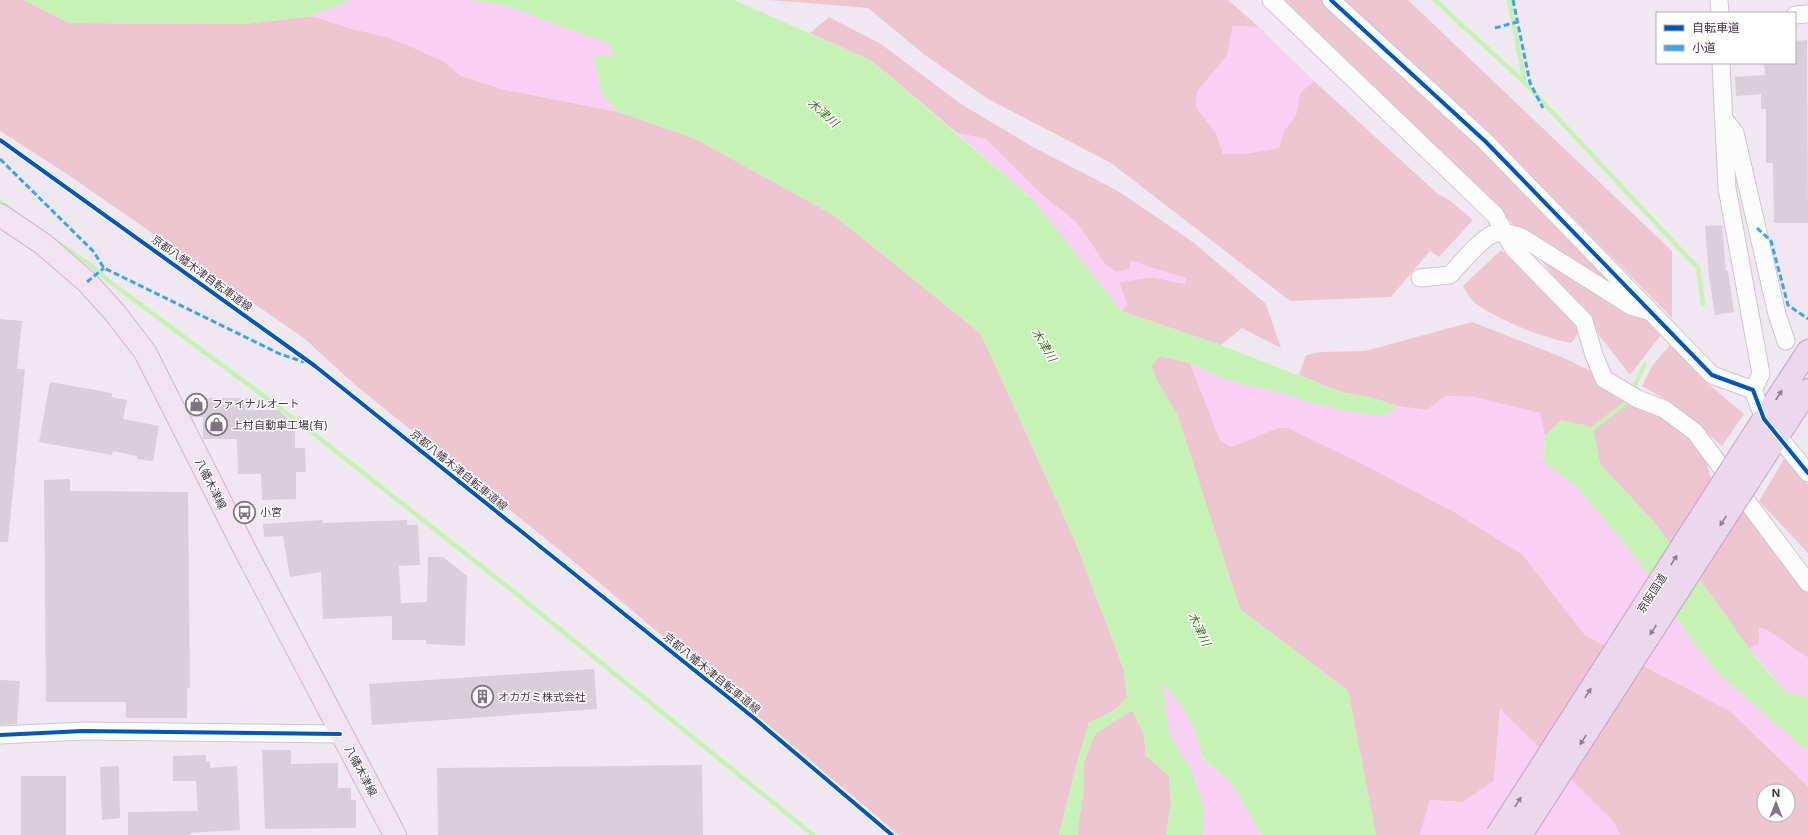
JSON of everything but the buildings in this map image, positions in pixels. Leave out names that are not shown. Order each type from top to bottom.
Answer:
[{"type":"highway","name":"京阪国道","points":[[1497,835],[1808,351]]},
{"type":"highway","name":"京阪国道","points":[[1521,835],[1808,390]]},
{"type":"main road","name":"八幡木津線","points":[[0,216],[43,244],[87,282],[115,313],[145,352],[340,734],[395,835]]},
{"type":"street","points":[[1271,0],[1495,215],[1513,248],[1584,321],[1594,355],[1604,378],[1638,399],[1664,409],[1695,432],[1808,583]]},
{"type":"street","points":[[1330,0],[1486,142],[1712,375],[1753,390]]},
{"type":"street","points":[[1719,0],[1720,12]]},
{"type":"street","points":[[1796,15],[1808,14]]},
{"type":"street","points":[[1721,64],[1727,188],[1761,374],[1753,390],[1773,444],[1808,473]]},
{"type":"street","points":[[1723,118],[1735,132],[1777,314],[1786,341]]},
{"type":"street","points":[[1420,278],[1450,275],[1472,251],[1492,234],[1511,233],[1523,238],[1631,306],[1652,312]]},
{"type":"street","points":[[0,734],[83,731],[340,734]]},
{"type":"shaded area","points":[[0,0],[24,0],[69,23],[245,24],[312,16],[349,28],[391,38],[443,61],[462,76],[502,89],[619,112],[696,139],[835,216],[981,334],[1075,541],[1124,670],[1127,698],[1115,710],[1089,723],[1077,763],[1059,835],[899,835],[578,565],[354,384],[305,339],[67,174],[0,131]]},
{"type":"shaded area","points":[[769,0],[1228,0],[1259,27],[1233,26],[1227,56],[1197,92],[1196,107],[1216,133],[1223,154],[1279,148],[1284,131],[1296,115],[1300,93],[1314,81],[1438,194],[1449,200],[1473,220],[1439,257],[1430,251],[1391,297],[1290,301],[1111,163],[988,99],[925,55],[868,8]]},
{"type":"shaded area","points":[[1267,0],[1326,0],[1392,59],[1662,334],[1630,375],[1514,225],[1392,107]]},
{"type":"shaded area","points":[[1343,0],[1408,0],[1672,251],[1672,318],[1495,139]]},
{"type":"shaded area","points":[[829,17],[881,44],[961,104],[1033,147],[1118,191],[1193,242],[1266,304],[1281,348],[1242,328],[1221,345],[1121,311],[1127,305],[1119,282],[1153,277],[1185,284],[1131,261],[1129,269],[1116,272],[1105,264],[1077,223],[1042,195],[986,139],[957,133],[872,61],[810,33]]},
{"type":"shaded area","points":[[1501,250],[1580,322],[1578,334],[1571,343],[1560,341],[1521,328],[1496,316],[1475,303],[1470,297],[1463,286]]},
{"type":"shaded area","points":[[1472,322],[1562,357],[1605,378],[1621,398],[1632,407],[1638,392],[1687,429],[1707,464],[1710,476],[1753,519],[1808,593],[1808,658],[1759,628],[1759,643],[1749,649],[1712,596],[1651,519],[1600,464],[1594,433],[1561,420],[1545,436],[1540,413],[1473,397],[1446,396],[1427,410],[1397,406],[1370,397],[1341,392],[1299,375],[1306,355],[1321,352],[1365,351]]},
{"type":"shaded area","points":[[1670,345],[1704,380],[1744,414],[1722,446],[1675,405],[1642,386],[1652,366]]},
{"type":"shaded area","points":[[1160,356],[1190,363],[1220,439],[1231,447],[1277,428],[1288,428],[1363,464],[1456,513],[1522,554],[1585,635],[1730,711],[1808,786],[1808,835],[1620,835],[1613,821],[1500,709],[1494,781],[1463,802],[1430,800],[1420,835],[1376,835],[1348,691],[1240,609],[1177,414],[1157,381],[1151,366]]},
{"type":"shaded area","points":[[1784,459],[1808,485],[1808,553],[1759,501]]},
{"type":"shaded area","points":[[1132,710],[1144,734],[1146,756],[1169,776],[1171,804],[1166,835],[1078,835],[1077,831],[1084,789],[1084,762],[1095,734]]},
{"type":"sand","points":[[351,0],[472,0],[503,5],[608,43],[616,55],[593,57],[602,94],[619,112],[502,89],[461,76],[443,61],[391,38],[349,28],[312,16]]},
{"type":"sand","points":[[1233,26],[1259,27],[1314,81],[1300,93],[1296,115],[1284,131],[1279,148],[1245,154],[1223,154],[1216,133],[1196,107],[1197,92],[1227,56]]},
{"type":"sand","points":[[957,133],[986,139],[1042,195],[1077,223],[1105,264],[1116,272],[1129,269],[1131,261],[1186,278],[1185,284],[1153,277],[1119,282],[1127,305],[1121,311],[1032,199]]},
{"type":"sand","points":[[1190,363],[1228,381],[1279,392],[1305,401],[1384,416],[1397,406],[1427,410],[1446,396],[1473,397],[1540,413],[1545,436],[1544,461],[1580,490],[1640,563],[1685,630],[1716,671],[1808,752],[1808,786],[1730,711],[1585,635],[1522,554],[1456,513],[1363,464],[1288,428],[1277,428],[1231,447],[1220,440]]},
{"type":"sand","points":[[1759,628],[1766,629],[1808,658],[1808,697],[1787,693],[1749,649],[1759,643]]},
{"type":"sand","points":[[1159,680],[1181,704],[1197,734],[1202,758],[1231,783],[1262,835],[1202,835],[1204,830],[1191,769],[1170,735],[1166,714],[1166,699]]},
{"type":"sand","points":[[1500,709],[1613,821],[1620,835],[1420,835],[1430,800],[1463,802],[1494,781]]},
{"type":"water","points":[[24,0],[351,0],[312,16],[245,24],[69,23]]},
{"type":"water","name":"木津川","points":[[472,0],[734,0],[872,61],[1032,199],[1121,311],[1221,345],[1341,392],[1370,397],[1397,406],[1384,416],[1349,412],[1305,401],[1279,392],[1228,381],[1190,363],[1160,356],[1151,366],[1157,381],[1177,414],[1240,609],[1348,691],[1376,835],[1262,835],[1231,783],[1202,757],[1197,734],[1181,704],[1160,681],[1166,699],[1166,714],[1170,735],[1191,769],[1203,805],[1204,830],[1202,835],[1166,835],[1171,804],[1169,776],[1146,756],[1144,734],[1132,710],[1095,734],[1084,762],[1084,789],[1077,831],[1078,835],[1059,835],[1089,722],[1115,711],[1127,698],[1124,670],[1075,541],[981,334],[835,216],[696,139],[619,112],[602,94],[593,57],[615,55],[607,43],[503,5]]},
{"type":"water","points":[[1561,420],[1589,426],[1594,433],[1600,464],[1651,519],[1712,596],[1757,660],[1787,693],[1808,697],[1808,752],[1716,671],[1685,630],[1640,563],[1580,490],[1544,461],[1545,436]]},
{"type":"waterway","points":[[1435,0],[1525,83],[1698,267],[1703,304]]},
{"type":"waterway","points":[[1509,0],[1525,83]]},
{"type":"waterway","points":[[0,202],[11,209]]},
{"type":"waterway","points":[[53,239],[92,266],[106,279],[304,426],[519,596],[813,835]]},
{"type":"waterway","points":[[1587,433],[1627,402],[1645,364]]},
{"type":"marked path","points":[[1513,0],[1530,83],[1543,108]]},
{"type":"marked path","points":[[1495,28],[1517,22]]},
{"type":"marked path","points":[[0,159],[93,251],[104,268],[280,354],[304,362]]},
{"type":"marked path","points":[[1757,228],[1771,241],[1788,305],[1808,319]]},
{"type":"marked path","points":[[87,282],[104,268]]},
{"type":"cycle path","points":[[1331,0],[1486,142],[1712,375],[1753,390],[1764,419],[1808,473]]},
{"type":"cycle path","name":"京都八幡木津自転車道線","points":[[0,140],[315,366],[754,718],[892,835]]},
{"type":"cycle path","points":[[0,735],[83,731],[340,734]]},
{"type":"place","name":"ファイナルオート","points":[[196,404]]},
{"type":"place","name":"上村自動車工場(有)","points":[[217,425]]},
{"type":"place","name":"小宮","points":[[245,512]]},
{"type":"place","name":"オカガミ株式会社","points":[[483,697]]}]
